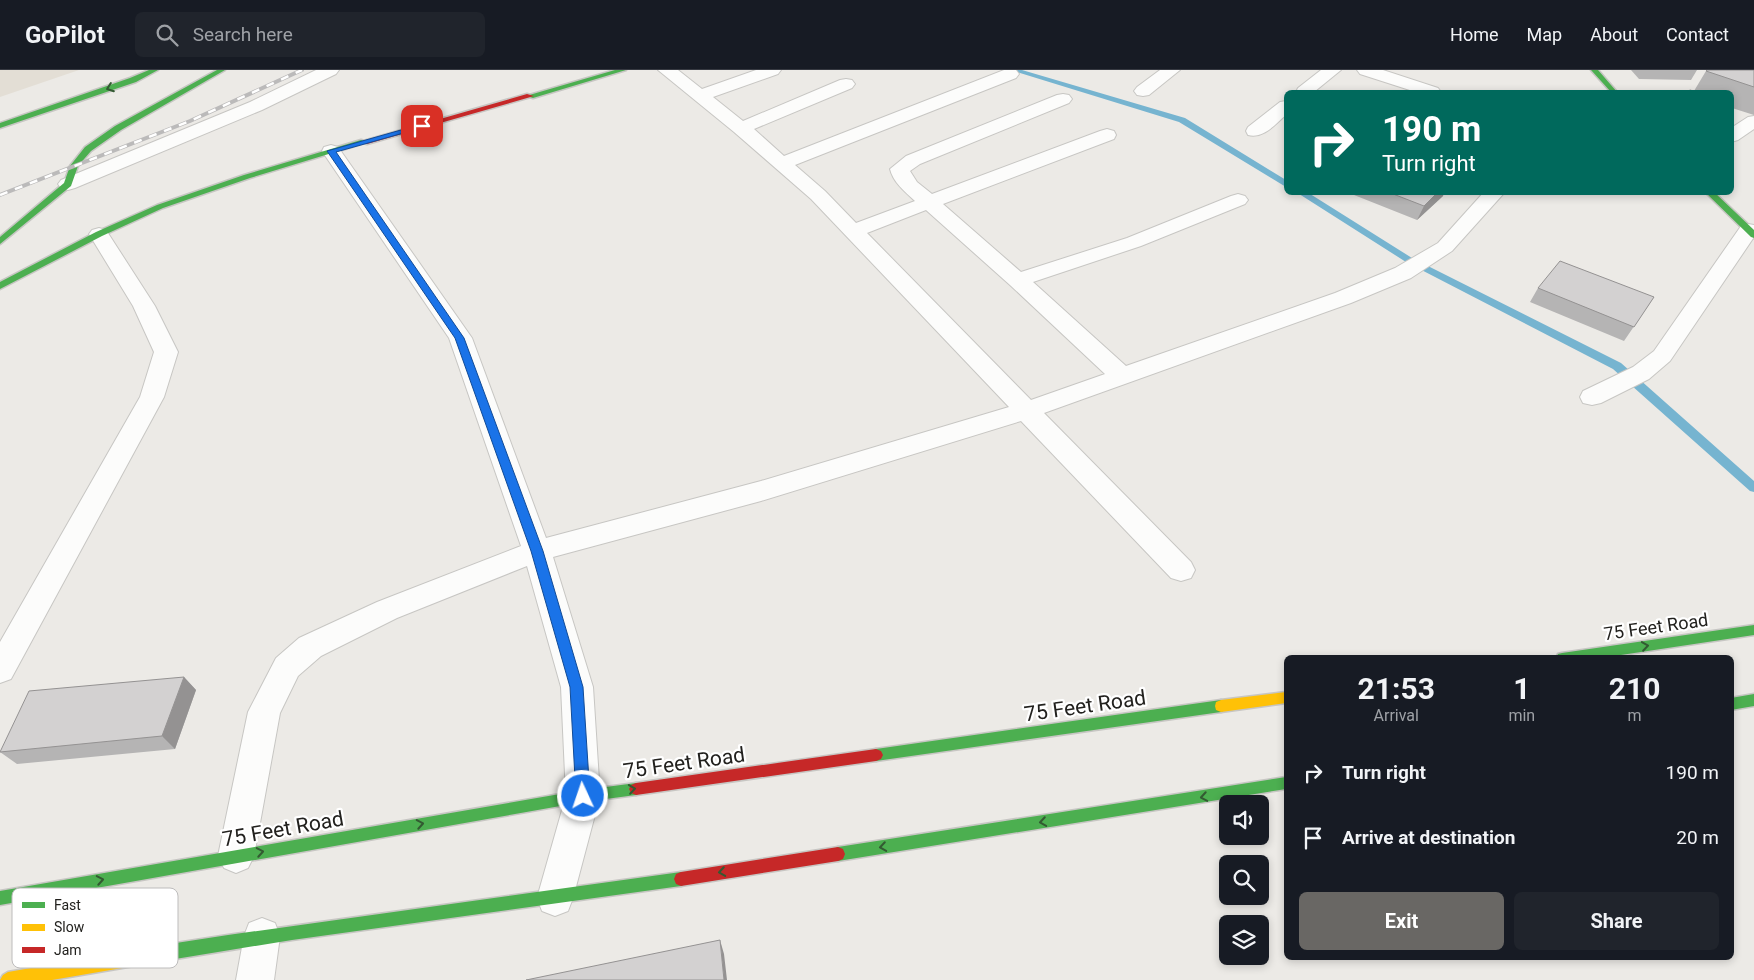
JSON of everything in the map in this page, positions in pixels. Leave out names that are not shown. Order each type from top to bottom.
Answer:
[{"type":"street","points":[[0,126],[124,83],[155,70]]},
{"type":"street","points":[[68,184],[74,166],[88,149],[118,128],[222,70]]},
{"type":"street","points":[[0,240],[68,184],[256,106],[330,70]]},
{"type":"street","points":[[0,286],[99,234],[176,201],[331,151],[622,70]]},
{"type":"street","points":[[666,70],[741,128],[818,194],[1180,570]]},
{"type":"street","points":[[700,96],[772,70]]},
{"type":"street","points":[[1143,92],[1171,70]]},
{"type":"street","points":[[1307,90],[1332,70]]},
{"type":"street","points":[[1366,70],[1416,90]]},
{"type":"street","points":[[1594,70],[1612,90]]},
{"type":"street","points":[[783,163],[1010,74]]},
{"type":"street","points":[[741,128],[846,84]]},
{"type":"street","points":[[1063,99],[906,164],[900,169],[901,174],[910,186],[1018,280],[1123,377]]},
{"type":"street","points":[[1255,131],[1284,108]]},
{"type":"street","points":[[1734,134],[1754,121]]},
{"type":"street","points":[[853,232],[1107,135]]},
{"type":"street","points":[[331,151],[460,338],[537,551],[577,687],[583,796],[555,898]]},
{"type":"street","points":[[236,856],[264,712],[287,667],[310,647],[387,610],[537,551],[761,491],[1028,410],[1343,298],[1418,264],[1445,247],[1492,195]]},
{"type":"street","points":[[1592,397],[1634,377],[1662,356],[1751,233],[1712,195]]},
{"type":"street","points":[[1018,280],[1134,242],[1238,200]]},
{"type":"street","points":[[0,670],[152,397],[166,352],[144,306],[99,234]]},
{"type":"street","name":"75 Feet Road","points":[[1583,655],[1754,630]]},
{"type":"street","name":"75 Feet Road","points":[[56,888],[583,796],[1284,697]]},
{"type":"street","points":[[1734,703],[1754,700]]},
{"type":"street","points":[[178,951],[262,936],[555,898],[1284,783]]},
{"type":"street","points":[[255,980],[262,936]]},
{"type":"street","points":[[8,980],[77,968]]},
{"type":"shaded area","points":[[0,70],[79,70],[0,97]]},
{"type":"building","points":[[1754,70],[1754,87],[1706,71]]},
{"type":"building","points":[[1396,195],[1435,195],[1424,206]]},
{"type":"building","points":[[1560,261],[1654,297],[1634,327],[1538,288]]},
{"type":"building","points":[[184,677],[162,736],[0,752],[29,691]]},
{"type":"building","points":[[720,940],[724,980],[526,980]]},
{"type":"waterway","points":[[1014,70],[1182,120],[1284,183]]},
{"type":"waterway","points":[[1305,195],[1409,260],[1617,366],[1754,488]]},
{"type":"railway","points":[[0,195],[190,121],[302,70]]},
{"type":"traffic: fast","points":[[0,126],[133,80],[155,70]]},
{"type":"traffic: fast","points":[[0,241],[68,184],[74,166],[88,149],[118,128],[222,70]]},
{"type":"traffic: fast","points":[[530,96],[623,70]]},
{"type":"traffic: fast","points":[[1594,70],[1612,90]]},
{"type":"traffic: fast","points":[[0,286],[99,234],[160,206],[247,176],[364,142]]},
{"type":"traffic: fast","points":[[1712,195],[1754,235]]},
{"type":"traffic: fast","points":[[1583,655],[1754,630]]},
{"type":"traffic: fast","points":[[1734,703],[1754,700]]},
{"type":"traffic: fast","points":[[876,755],[1221,706]]},
{"type":"traffic: fast","points":[[838,854],[1284,783]]},
{"type":"traffic: fast","points":[[57,888],[583,796],[636,789]]},
{"type":"traffic: fast","points":[[178,950],[292,932],[681,879]]},
{"type":"traffic: fast","points":[[0,898],[12,896]]},
{"type":"traffic: slow","points":[[1221,706],[1284,697]]},
{"type":"traffic: slow","points":[[8,980],[77,968]]},
{"type":"traffic: jam","points":[[364,142],[530,96]]},
{"type":"traffic: jam","points":[[636,789],[876,755]]},
{"type":"traffic: jam","points":[[681,879],[838,854]]},
{"type":"route","points":[[422,126],[331,151],[460,338],[537,551],[577,687],[583,796]]}]
